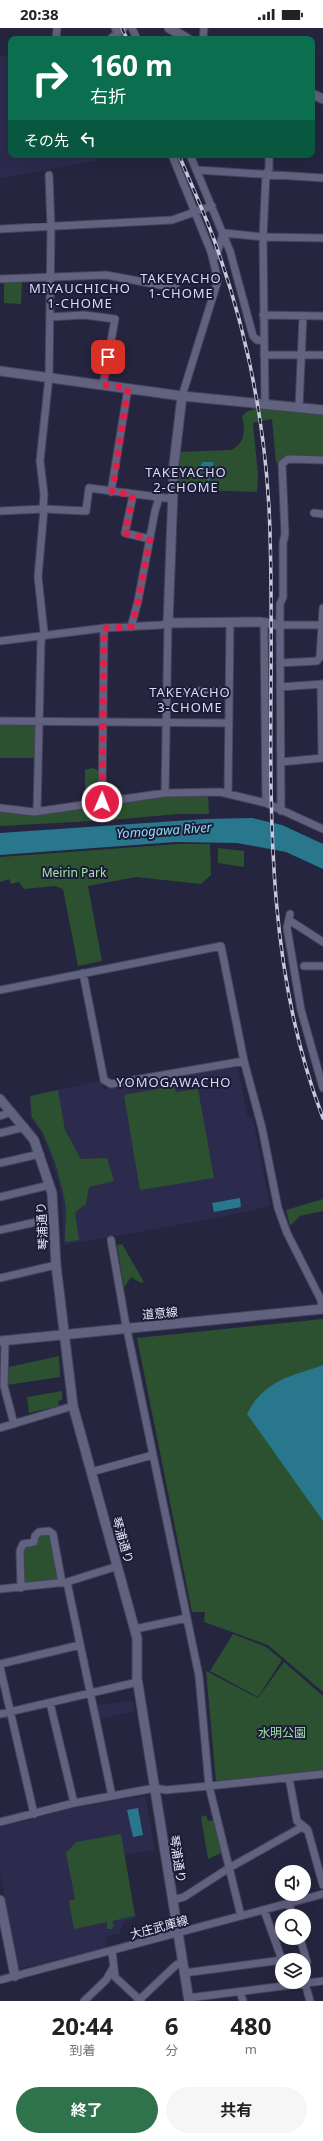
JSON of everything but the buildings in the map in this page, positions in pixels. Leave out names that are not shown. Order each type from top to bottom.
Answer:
[{"type":"street","points":[[118,33],[124,28]]},
{"type":"street","points":[[169,28],[183,36]]},
{"type":"street","points":[[165,793],[165,723],[175,446],[182,396],[216,292],[218,276],[213,258],[173,158]]},
{"type":"street","points":[[192,158],[198,170],[230,251],[253,336],[257,340],[264,341]]},
{"type":"street","points":[[265,404],[263,237],[266,174],[269,158]]},
{"type":"street","points":[[198,170],[323,178]]},
{"type":"street","points":[[37,811],[41,642],[44,632],[38,576],[44,494],[40,461],[49,377],[51,227],[49,175]]},
{"type":"street","points":[[0,229],[172,220],[212,206]]},
{"type":"street","points":[[213,258],[216,256],[223,234]]},
{"type":"street","points":[[223,234],[263,237],[323,238]]},
{"type":"street","points":[[0,279],[106,275],[176,288]]},
{"type":"street","points":[[50,317],[84,315],[115,319],[104,385]]},
{"type":"street","points":[[263,315],[323,316]]},
{"type":"street","points":[[299,407],[303,316]]},
{"type":"street","points":[[264,355],[323,355]]},
{"type":"street","points":[[0,371],[182,396],[323,410]]},
{"type":"street","points":[[112,492],[128,388]]},
{"type":"street","points":[[281,811],[280,604],[283,596],[283,543],[285,534],[282,464],[288,459],[323,460]]},
{"type":"street","points":[[0,511],[43,509],[86,511],[89,488],[133,495],[173,499]]},
{"type":"street","points":[[133,495],[125,533],[150,539]]},
{"type":"street","points":[[131,627],[138,601],[159,498]]},
{"type":"street","points":[[314,513],[323,514]]},
{"type":"street","points":[[280,663],[317,661],[320,657],[323,608]]},
{"type":"street","points":[[0,642],[104,628],[168,623],[230,622],[264,623],[280,626],[323,625]]},
{"type":"street","points":[[228,794],[230,622]]},
{"type":"street","points":[[264,623],[266,803]]},
{"type":"street","points":[[102,802],[104,628]]},
{"type":"street","points":[[280,688],[322,684],[322,758],[281,762]]},
{"type":"street","points":[[166,691],[229,691]]},
{"type":"street","points":[[0,721],[229,724]]},
{"type":"street","points":[[0,808],[37,811],[165,793],[197,792],[228,794],[266,803],[323,829]]},
{"type":"street","points":[[323,942],[290,917],[287,928],[301,1010],[323,1088]]},
{"type":"street","points":[[0,990],[221,946],[244,1061],[262,1128],[278,1208],[287,1233],[321,1300],[322,1309]]},
{"type":"street","points":[[304,966],[323,966]]},
{"type":"street","points":[[83,973],[104,1080],[111,1084],[244,1061]]},
{"type":"street","name":"琴浦通り","points":[[0,1099],[25,1127],[34,1140],[50,1185],[54,1218],[56,1265],[73,1406],[137,1638],[138,1682],[188,2000]]},
{"type":"street","points":[[0,1116],[12,1112]]},
{"type":"street","points":[[0,1133],[25,1127]]},
{"type":"street","points":[[0,1163],[40,1154]]},
{"type":"street","points":[[0,1197],[50,1185]]},
{"type":"street","points":[[0,1230],[54,1218]]},
{"type":"street","points":[[111,1240],[127,1328],[200,1676],[209,1786],[241,1916]]},
{"type":"street","points":[[0,1278],[56,1265]]},
{"type":"street","name":"道意線","points":[[2,1340],[322,1309]]},
{"type":"street","points":[[2,1340],[4,1386],[14,1424]]},
{"type":"street","points":[[0,1428],[73,1406]]},
{"type":"street","points":[[91,1472],[153,1454]]},
{"type":"street","points":[[21,1588],[20,1551],[24,1544],[34,1542],[35,1536],[39,1532],[49,1531],[53,1534],[80,1645],[112,1796]]},
{"type":"street","points":[[0,1589],[21,1588],[65,1582],[118,1566]]},
{"type":"street","points":[[135,1629],[187,1618]]},
{"type":"street","points":[[0,1664],[80,1645]]},
{"type":"street","points":[[0,1667],[34,1814]]},
{"type":"street","points":[[0,1714],[138,1682]]},
{"type":"street","points":[[50,1703],[74,1803]]},
{"type":"street","points":[[0,1822],[74,1803],[155,1788],[166,1790],[323,1774]]},
{"type":"street","points":[[289,1778],[298,1820],[308,1831],[323,1885]]},
{"type":"street","points":[[172,1900],[184,1897],[229,1868],[302,1827],[308,1831]]},
{"type":"street","name":"大庄武庫線","points":[[0,1980],[178,1934],[323,1894]]},
{"type":"street","points":[[0,1900],[15,1976]]},
{"type":"street","points":[[289,1903],[291,1909]]},
{"type":"street","points":[[264,1910],[279,1953]]},
{"type":"street","points":[[112,1951],[112,1968],[115,1977],[120,1984],[139,2001],[176,1965],[183,1962]]},
{"type":"street","points":[[184,1973],[275,1961]]},
{"type":"street","points":[[84,2001],[106,1980],[112,1968]]},
{"type":"street","points":[[311,1982],[323,1981]]},
{"type":"street","points":[[188,2000],[275,1986]]},
{"type":"street","points":[[307,1989],[310,2001]]},
{"type":"street","points":[[240,1992],[243,2001]]},
{"type":"shaded area","points":[[0,56],[8,56],[8,158],[96,158],[96,161],[0,178]]},
{"type":"shaded area","points":[[234,1066],[238,1068],[247,1115],[253,1119],[270,1206],[206,1220],[64,1245],[62,1197],[53,1163],[41,1132],[30,1117],[30,1096],[101,1081],[103,1089]]},
{"type":"shaded area","points":[[133,1701],[134,1711],[100,1719],[97,1705]]},
{"type":"shaded area","points":[[145,1796],[155,1850],[124,1855],[136,1918],[124,1922],[119,1934],[106,1936],[107,1947],[19,1969],[0,1873],[0,1827],[69,1809]]},
{"type":"green space","points":[[4,282],[22,282],[21,304],[4,303]]},
{"type":"green space","points":[[259,408],[323,414],[323,457],[281,461],[276,463],[272,419],[253,423],[258,475],[257,492],[178,489],[180,452],[231,450],[242,440],[244,426],[242,416],[248,411]]},
{"type":"green space","points":[[0,724],[36,726],[36,758],[0,758]]},
{"type":"green space","points":[[92,768],[98,770],[98,787],[85,789],[85,770]]},
{"type":"green space","points":[[165,795],[208,795],[209,814],[179,814],[111,820],[0,826],[0,811],[33,815]]},
{"type":"green space","name":"Meirin Park","points":[[178,844],[210,844],[211,875],[201,884],[136,877],[88,886],[102,961],[78,966],[63,889],[55,886],[24,889],[19,882],[11,884],[9,879],[0,882],[0,857]]},
{"type":"green space","points":[[218,848],[244,851],[244,867],[218,863]]},
{"type":"green space","points":[[174,1086],[176,1092],[198,1089],[214,1178],[140,1190],[124,1095]]},
{"type":"green space","points":[[58,1090],[65,1130],[81,1159],[107,1158],[114,1181],[89,1187],[86,1204],[75,1212],[79,1240],[65,1242],[66,1209],[64,1196],[55,1162],[43,1133],[32,1117],[30,1096]]},
{"type":"green space","points":[[323,1199],[323,1211],[300,1216],[290,1226],[286,1210]]},
{"type":"green space","points":[[122,1244],[144,1282],[141,1283],[131,1277],[124,1288],[117,1245]]},
{"type":"green space","points":[[323,1319],[323,1692],[268,1645],[204,1622],[205,1612],[192,1612],[137,1338]]},
{"type":"green space","points":[[59,1356],[60,1377],[7,1385],[7,1368]]},
{"type":"green space","points":[[62,1391],[62,1400],[58,1401],[59,1406],[29,1413],[27,1397]]},
{"type":"green space","points":[[47,1533],[51,1536],[59,1576],[56,1579],[24,1585],[21,1551],[39,1534]]},
{"type":"green space","points":[[233,1634],[266,1647],[282,1660],[258,1697],[210,1671]]},
{"type":"green space","name":"水明公園","points":[[284,1662],[323,1696],[323,1770],[216,1781],[206,1671],[258,1698]]},
{"type":"green space","points":[[206,1815],[208,1821],[214,1820],[221,1853],[208,1859],[201,1817]]},
{"type":"green space","points":[[121,1834],[135,1916],[112,1921],[114,1925],[112,1929],[107,1929],[107,1922],[74,1929],[69,1901],[75,1899],[66,1853],[76,1842]]},
{"type":"water","points":[[203,462],[213,462],[213,466],[209,467],[209,472],[212,471],[209,481],[207,480],[207,474],[200,466]]},
{"type":"water","name":"Yomogawa River","points":[[252,818],[282,825],[323,844],[323,869],[286,852],[237,843],[175,842],[0,855],[0,833],[205,819]]},
{"type":"water","points":[[240,1198],[241,1207],[214,1212],[212,1203]]},
{"type":"water","points":[[323,1365],[323,1521],[247,1414],[261,1394],[279,1381]]},
{"type":"water","points":[[138,1808],[143,1835],[133,1837],[127,1810]]},
{"type":"railway","points":[[122,28],[126,36]]},
{"type":"railway","points":[[180,158],[218,251],[238,313],[246,345],[263,442],[269,507],[271,584],[272,816],[276,893],[284,969],[300,1044],[323,1118]]},
{"type":"district","name":"TAKEYACHO 1-CHOME","points":[[181,286]]},
{"type":"district","name":"MIYAUCHICHO 1-CHOME","points":[[80,296]]},
{"type":"district","name":"TAKEYACHO 2-CHOME","points":[[186,480]]},
{"type":"district","name":"TAKEYACHO 3-CHOME","points":[[190,700]]},
{"type":"district","name":"YOMOGAWACHO","points":[[174,1082]]},
{"type":"route","points":[[102,802],[104,628],[131,627],[138,601],[150,539],[125,533],[133,495],[112,492],[117,450],[128,388],[104,385],[108,357]]}]
